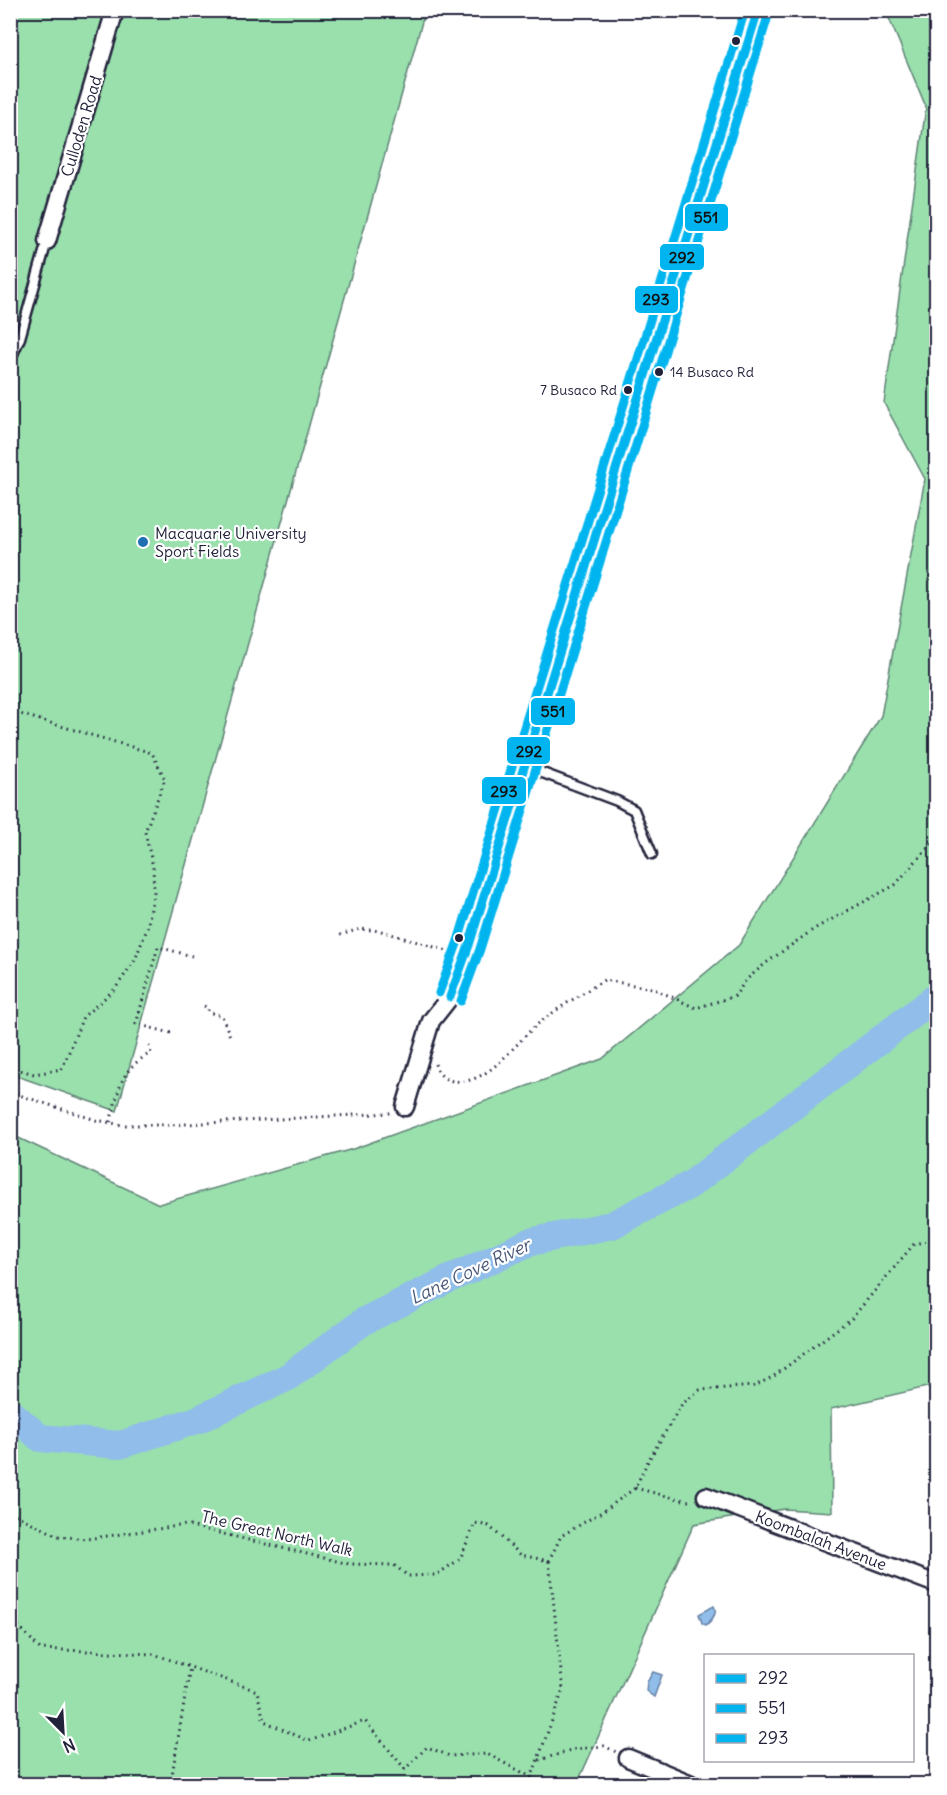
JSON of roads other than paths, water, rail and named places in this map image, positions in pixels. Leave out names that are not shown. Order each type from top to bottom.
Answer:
[{"type":"street","name":"Culloden Road","points":[[46,241],[115,10]]},
{"type":"street","points":[[405,1107],[431,1021],[450,997],[469,945],[586,562],[652,361],[758,10]]},
{"type":"street","name":"Koombalah Avenue","points":[[706,1496],[936,1584]]},
{"type":"street","points":[[628,1758],[691,1785]]},
{"type":"lane","points":[[10,361],[20,338],[46,241]]},
{"type":"lane","points":[[524,766],[617,801],[634,810],[652,854]]},
{"type":"water","points":[[714,1606],[715,1614],[712,1619],[706,1625],[702,1623],[699,1614]]},
{"type":"water","points":[[653,1672],[662,1675],[654,1697],[646,1691],[647,1682]]},
{"type":"waterway","name":"Lane Cove River","points":[[10,1412],[40,1438],[120,1445],[197,1420],[288,1377],[364,1321],[445,1281],[530,1242],[612,1225],[690,1185],[936,997]]},
{"type":"place","name":"14 Busaco Rd","points":[[659,372]]},
{"type":"place","name":"7 Busaco Rd","points":[[628,390]]},
{"type":"place","name":"Macquarie University Sport Fields","points":[[143,542]]}]
